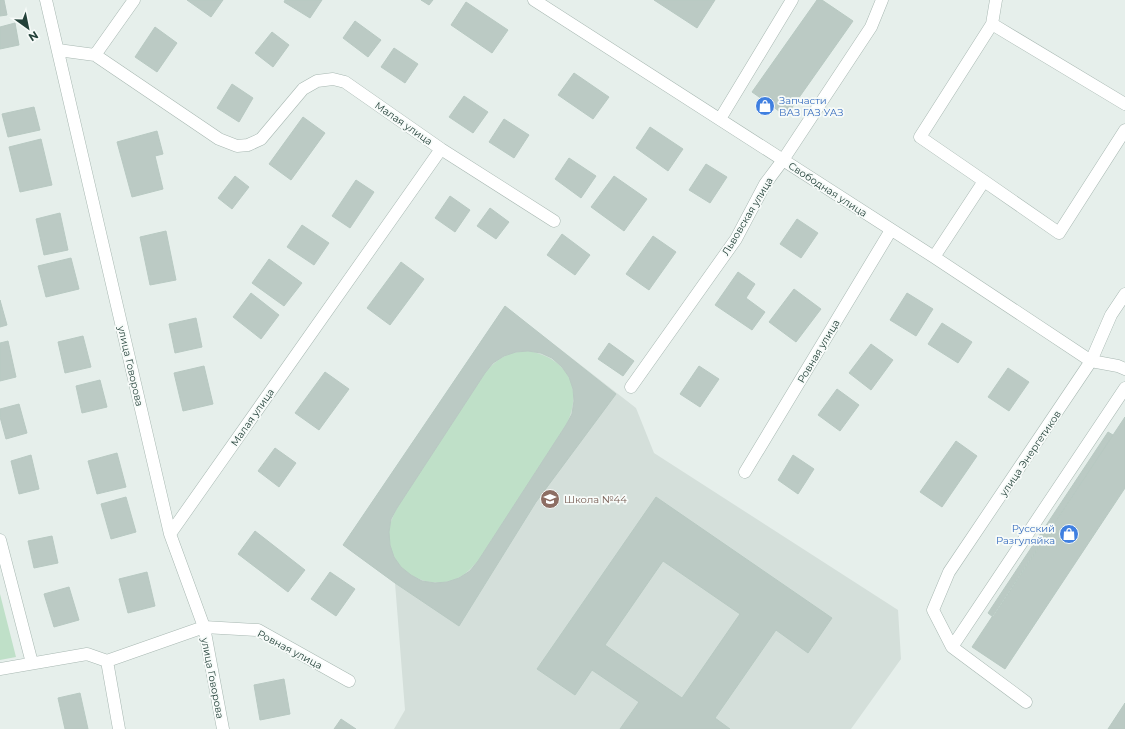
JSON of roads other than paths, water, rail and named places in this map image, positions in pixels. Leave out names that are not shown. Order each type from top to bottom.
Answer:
[{"type":"street","name":"улица Говорова","points":[[46,0],[170,534],[204,627],[223,729]]},
{"type":"street","points":[[58,50],[96,55],[134,0]]},
{"type":"street","name":"Свободная улица","points":[[534,0],[934,257],[1091,361],[1118,366],[1125,369]]},
{"type":"street","points":[[720,119],[792,0]]},
{"type":"street","name":"Львовская улица","points":[[631,387],[736,238],[765,184],[783,160],[871,27],[882,0]]},
{"type":"street","points":[[996,0],[992,24],[920,137],[1060,233],[1125,130]]},
{"type":"street","points":[[992,24],[1125,104]]},
{"type":"street","name":"Малая улица","points":[[96,55],[219,139],[237,146],[248,145],[261,139],[303,89],[317,80],[333,79],[345,82],[441,149],[170,534]]},
{"type":"street","points":[[441,149],[554,221]]},
{"type":"street","points":[[934,257],[984,181]]},
{"type":"street","name":"Ровная улица","points":[[745,472],[891,230]]},
{"type":"street","name":"улица Энергетиков","points":[[952,647],[933,610],[949,572],[1091,361],[1111,316],[1125,294]]},
{"type":"street","points":[[1026,702],[952,647],[1125,388]]},
{"type":"street","points":[[0,540],[32,663]]},
{"type":"street","points":[[0,669],[87,654],[107,661],[204,627]]},
{"type":"street","name":"Ровная улица","points":[[204,627],[258,630],[349,681]]},
{"type":"street","points":[[107,661],[119,729]]},
{"type":"place","name":"Запчасти ВАЗ ГАЗ УАЗ","points":[[765,106]]},
{"type":"place","name":"Школа №44","points":[[550,499]]},
{"type":"place","name":"Русский Разгуляйка","points":[[1069,534]]}]
